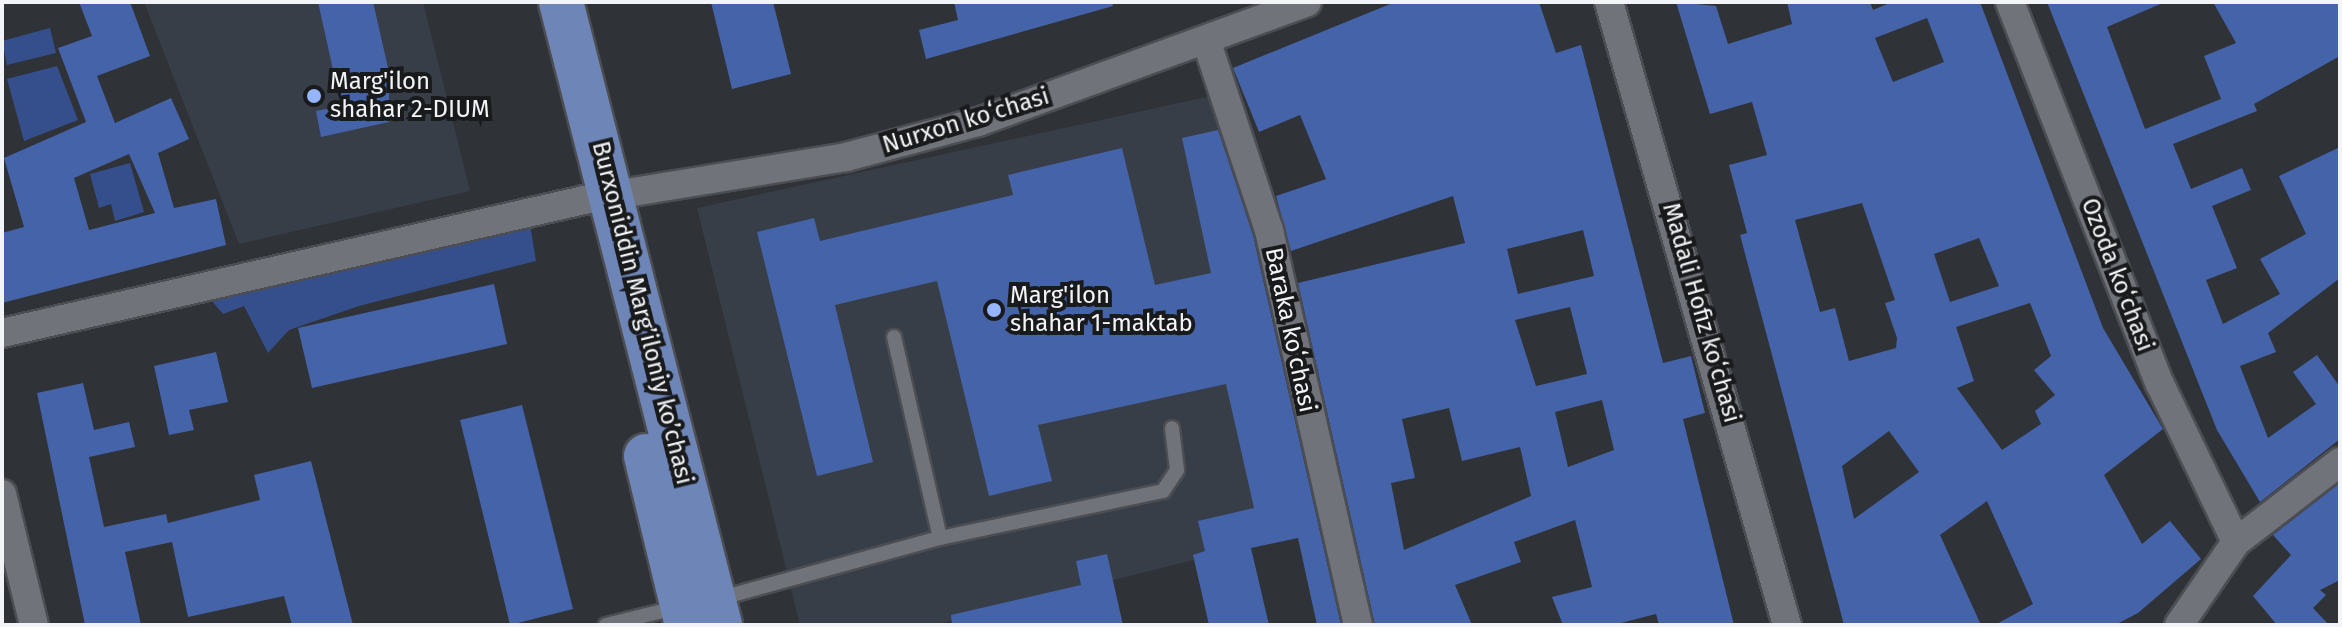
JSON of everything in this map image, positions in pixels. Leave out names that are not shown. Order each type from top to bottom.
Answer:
[{"type":"main road","name":"Burxoniddin Marg’iloniy ko’chasi","points":[[533,2],[598,197]]},
{"type":"main road","name":"Burxoniddin Marg’iloniy ko’chasi","points":[[561,2],[598,197],[701,614]]},
{"type":"street","name":"Nurxon koʻchasi","points":[[2,333],[598,197],[846,157],[978,122],[1307,2]]},
{"type":"street","name":"Madali Hofiz koʻchasi","points":[[1609,2],[1787,625]]},
{"type":"street","name":"Ozoda koʻchasi","points":[[2010,2],[2160,384],[2236,542]]},
{"type":"street","name":"Baraka koʻchasi","points":[[1206,40],[1269,230],[1358,625]]},
{"type":"street","points":[[2181,625],[2236,542],[2340,462]]},
{"type":"street","points":[[2,494],[34,625]]},
{"type":"lane","points":[[894,337],[940,538]]},
{"type":"lane","points":[[606,625],[701,614],[940,538],[1163,491],[1177,470],[1172,428]]},
{"type":"shaded area","name":"Marg'ilon shahar 2-DIUM","points":[[144,2],[423,2],[470,191],[239,244]]},
{"type":"shaded area","points":[[50,28],[56,53],[7,65],[2,41]]},
{"type":"shaded area","points":[[57,66],[78,120],[24,141],[7,79]]},
{"type":"shaded area","name":"Marg'ilon shahar 1-maktab","points":[[1220,94],[1314,530],[933,625],[800,625],[697,208]]},
{"type":"shaded area","points":[[130,163],[144,212],[115,221],[111,204],[99,208],[90,174]]},
{"type":"shaded area","points":[[530,224],[536,261],[359,306],[289,330],[268,353],[244,306],[223,314],[211,300]]},
{"type":"building","points":[[79,2],[130,2],[150,56],[97,76],[115,123],[171,98],[189,139],[158,153],[174,208],[216,199],[226,245],[2,303],[2,233],[24,227],[4,158],[86,122],[58,48],[92,36]],"holes":[[[129,154],[155,213],[89,230],[74,178]]]},
{"type":"building","points":[[318,2],[373,2],[389,72],[389,122],[321,137],[316,111],[341,106]]},
{"type":"building","points":[[711,2],[773,2],[791,74],[732,89]]},
{"type":"building","points":[[954,2],[1112,2],[1113,6],[926,59],[919,30],[958,20]]},
{"type":"building","points":[[1395,2],[1539,2],[1556,53],[1581,45],[1663,363],[1691,356],[1705,413],[1683,419],[1734,625],[1659,625],[1656,614],[1613,625],[1563,625],[1552,597],[1592,587],[1575,520],[1514,542],[1521,562],[1455,585],[1472,625],[1375,625],[1298,283],[1465,243],[1453,196],[1291,251],[1276,196],[1326,179],[1300,115],[1259,132],[1233,68]],"holes":[[[1583,230],[1594,276],[1518,294],[1507,249]],[[1570,307],[1587,374],[1536,386],[1515,320]],[[1602,400],[1614,450],[1568,467],[1555,412]],[[1449,408],[1462,461],[1520,447],[1531,496],[1404,550],[1391,483],[1415,478],[1402,419]]]},
{"type":"building","points":[[1676,2],[1716,6],[1728,44],[1792,24],[1787,2],[1870,2],[1873,10],[1892,2],[1980,2],[2103,328],[2163,429],[2104,475],[2142,544],[2170,521],[2201,559],[2138,613],[2115,625],[1995,625],[2033,604],[1987,501],[1940,535],[1981,625],[1844,625],[1740,235],[1747,233],[1729,165],[1767,155],[1752,102],[1710,114]],"holes":[[[1927,18],[1944,62],[1893,82],[1875,38]],[[1862,203],[1895,300],[1885,303],[1897,338],[1896,348],[1849,361],[1835,308],[1820,312],[1795,220]],[[1979,238],[1999,286],[1950,302],[1934,254]],[[2030,303],[2051,356],[2034,370],[2055,395],[2035,411],[2041,424],[2002,450],[1957,388],[1974,381],[1956,327]],[[1889,431],[1919,472],[1854,519],[1842,466]]]},
{"type":"building","points":[[2047,2],[2165,2],[2107,27],[2145,129],[2221,99],[2204,56],[2236,43],[2213,2],[2340,2],[2340,56],[2254,104],[2257,111],[2173,144],[2191,189],[2242,168],[2251,190],[2212,206],[2237,268],[2206,280],[2223,324],[2280,294],[2260,259],[2306,234],[2279,176],[2340,147],[2340,278],[2268,333],[2276,352],[2240,366],[2268,438],[2316,404],[2293,372],[2317,355],[2340,387],[2340,439],[2260,502],[2217,430]]},
{"type":"building","points":[[1218,130],[1253,235],[1341,625],[1317,625],[1298,538],[1251,548],[1269,625],[1209,625],[1193,555],[1205,551],[1198,521],[1254,508],[1226,384],[1038,425],[1052,481],[989,496],[937,281],[835,305],[873,462],[817,476],[757,232],[814,218],[820,241],[1013,195],[1008,175],[1122,148],[1155,285],[1211,273],[1182,138]]},
{"type":"building","points":[[494,284],[507,344],[312,388],[298,328]]},
{"type":"building","points":[[216,352],[228,402],[189,410],[194,430],[169,435],[154,366]]},
{"type":"building","points":[[83,383],[94,430],[129,422],[135,447],[89,457],[104,527],[166,514],[168,523],[260,500],[254,475],[311,461],[353,625],[292,625],[284,596],[188,617],[172,542],[125,552],[141,625],[85,625],[37,393]]},
{"type":"building","points":[[522,405],[573,609],[510,625],[460,420]]},
{"type":"building","points":[[2340,483],[2340,580],[2320,590],[2326,595],[2313,608],[2329,625],[2277,625],[2253,596],[2291,555],[2273,535]]},
{"type":"building","points":[[1107,554],[1123,625],[952,625],[951,615],[1081,585],[1076,561]]},
{"type":"place","name":"Marg'ilon shahar 2-DIUM","points":[[314,96]]},
{"type":"place","name":"Marg'ilon shahar 1-maktab","points":[[994,310]]}]
